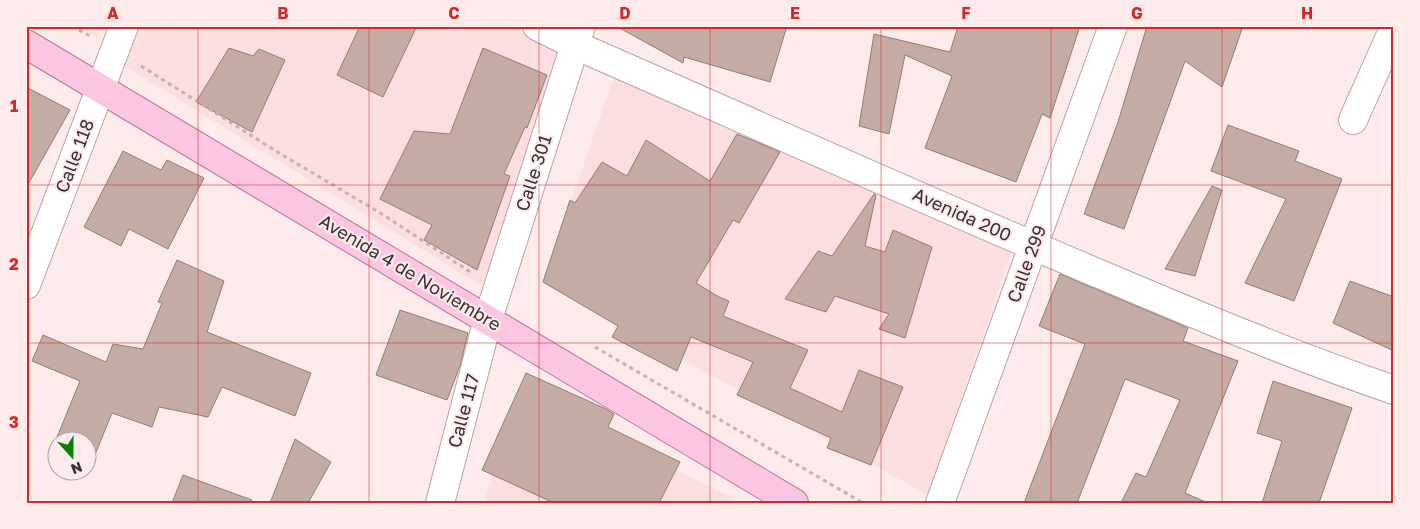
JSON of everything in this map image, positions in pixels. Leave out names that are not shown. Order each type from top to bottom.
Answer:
[{"type":"main road","name":"Avenida 4 de Noviembre","points":[[26,44],[794,503]]},
{"type":"street","name":"Avenida 200","points":[[536,26],[578,36],[1033,246],[1334,369],[1394,390]]},
{"type":"street","name":"Calle 299","points":[[940,503],[1113,26]]},
{"type":"street","points":[[1353,120],[1394,28]]},
{"type":"street","name":"Calle 301","points":[[488,319],[578,36]]},
{"type":"street","name":"Calle 118","points":[[26,285],[119,38]]},
{"type":"street","name":"Calle 117","points":[[440,503],[488,319]]},
{"type":"path","points":[[72,26],[119,38],[279,153],[382,214],[456,264],[498,288]]},
{"type":"path","points":[[590,344],[863,503]]},
{"type":"shaded area","points":[[77,26],[103,26],[98,38]]},
{"type":"shaded area","points":[[139,26],[516,26],[577,54],[482,286],[124,66]]},
{"type":"shaded area","points":[[615,74],[1014,244],[928,495],[543,282]]},
{"type":"shaded area","points":[[517,391],[743,503],[484,503]]},
{"type":"building","points":[[360,26],[417,26],[383,97],[337,75]]},
{"type":"building","points":[[616,26],[787,26],[770,82],[684,57],[683,63]]},
{"type":"building","points":[[958,26],[1080,26],[1050,118],[1042,114],[1016,182],[925,148],[952,76],[905,55],[889,134],[859,126],[874,34],[950,52]]},
{"type":"building","points":[[1147,26],[1243,26],[1222,87],[1185,61],[1124,229],[1084,214],[1118,122]]},
{"type":"building","points":[[229,48],[253,56],[259,49],[285,60],[252,132],[196,102]]},
{"type":"building","points":[[483,48],[547,75],[527,128],[525,127],[504,174],[510,176],[477,270],[424,240],[432,225],[380,199],[414,131],[450,134]]},
{"type":"building","points":[[26,87],[70,110],[26,188]]},
{"type":"building","points":[[1228,125],[1299,151],[1295,161],[1342,179],[1294,301],[1245,283],[1286,199],[1211,171]]},
{"type":"building","points":[[737,134],[780,152],[739,223],[733,220],[696,283],[729,301],[723,316],[808,350],[790,388],[842,412],[859,370],[903,387],[871,465],[827,448],[831,438],[737,395],[753,362],[691,337],[677,371],[612,337],[618,326],[543,282],[570,200],[575,203],[602,162],[627,176],[646,140],[710,181]]},
{"type":"building","points":[[123,151],[161,170],[167,160],[204,178],[168,249],[129,229],[121,246],[84,227]]},
{"type":"building","points":[[1212,186],[1222,190],[1195,276],[1165,269]]},
{"type":"building","points":[[874,194],[876,195],[865,246],[885,252],[893,230],[932,247],[905,338],[879,329],[889,314],[835,296],[826,312],[785,299],[818,251],[832,256]]},
{"type":"building","points":[[177,260],[224,281],[207,332],[311,373],[295,416],[222,387],[208,417],[159,407],[152,427],[112,413],[98,447],[98,432],[59,432],[80,381],[32,361],[43,335],[106,362],[113,344],[143,349],[162,303],[158,302]]},
{"type":"building","points":[[1060,274],[1188,328],[1183,341],[1238,361],[1185,493],[1208,503],[1121,503],[1136,473],[1146,477],[1180,400],[1125,379],[1077,503],[1024,503],[1085,344],[1039,326]]},
{"type":"building","points":[[1350,281],[1394,297],[1394,351],[1333,323]]},
{"type":"building","points":[[400,310],[468,333],[460,366],[447,400],[376,375]]},
{"type":"building","points":[[526,373],[606,409],[614,414],[608,427],[680,462],[659,503],[554,503],[482,470]]},
{"type":"building","points":[[1273,381],[1352,408],[1319,503],[1262,503],[1282,441],[1257,433]]},
{"type":"building","points":[[295,439],[331,462],[308,503],[270,503]]},
{"type":"building","points":[[183,475],[252,500],[251,503],[172,503]]}]
